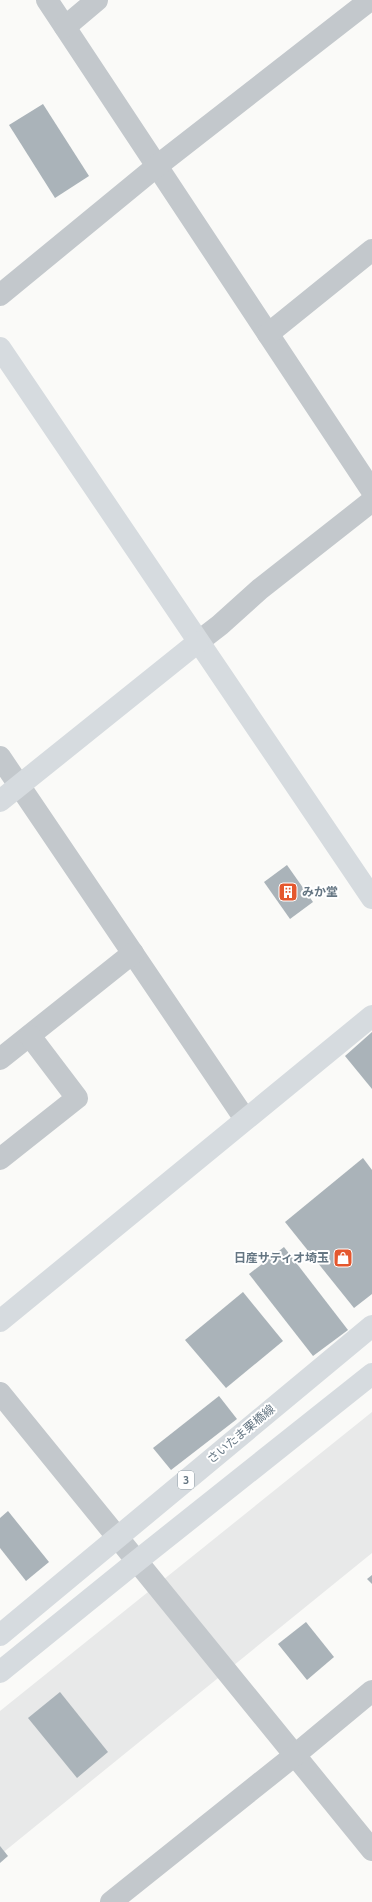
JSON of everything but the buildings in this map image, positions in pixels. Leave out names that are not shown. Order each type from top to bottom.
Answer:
[{"type":"street","points":[[47,0],[372,491]]},
{"type":"street","points":[[65,27],[97,0]]},
{"type":"street","points":[[0,295],[157,166],[370,0]]},
{"type":"street","points":[[268,334],[372,250]]},
{"type":"street","points":[[0,348],[372,898]]},
{"type":"street","points":[[0,801],[220,625],[260,589],[372,501]]},
{"type":"street","points":[[0,757],[245,1119]]},
{"type":"street","points":[[0,1059],[133,953]]},
{"type":"street","points":[[0,1320],[372,1016]]},
{"type":"street","points":[[0,1159],[77,1098],[30,1036]]},
{"type":"street","name":"さいたま栗橋線","points":[[0,1635],[372,1326]]},
{"type":"street","points":[[0,1672],[136,1561],[372,1374]]},
{"type":"street","points":[[0,1393],[372,1850]]},
{"type":"street","points":[[111,1902],[295,1755],[372,1690]]},
{"type":"shaded area","points":[[372,1412],[372,1553],[0,1855],[0,1711]]},
{"type":"place","name":"みか堂","points":[[288,892]]},
{"type":"place","name":"日産サティオ埼玉","points":[[343,1258]]}]
